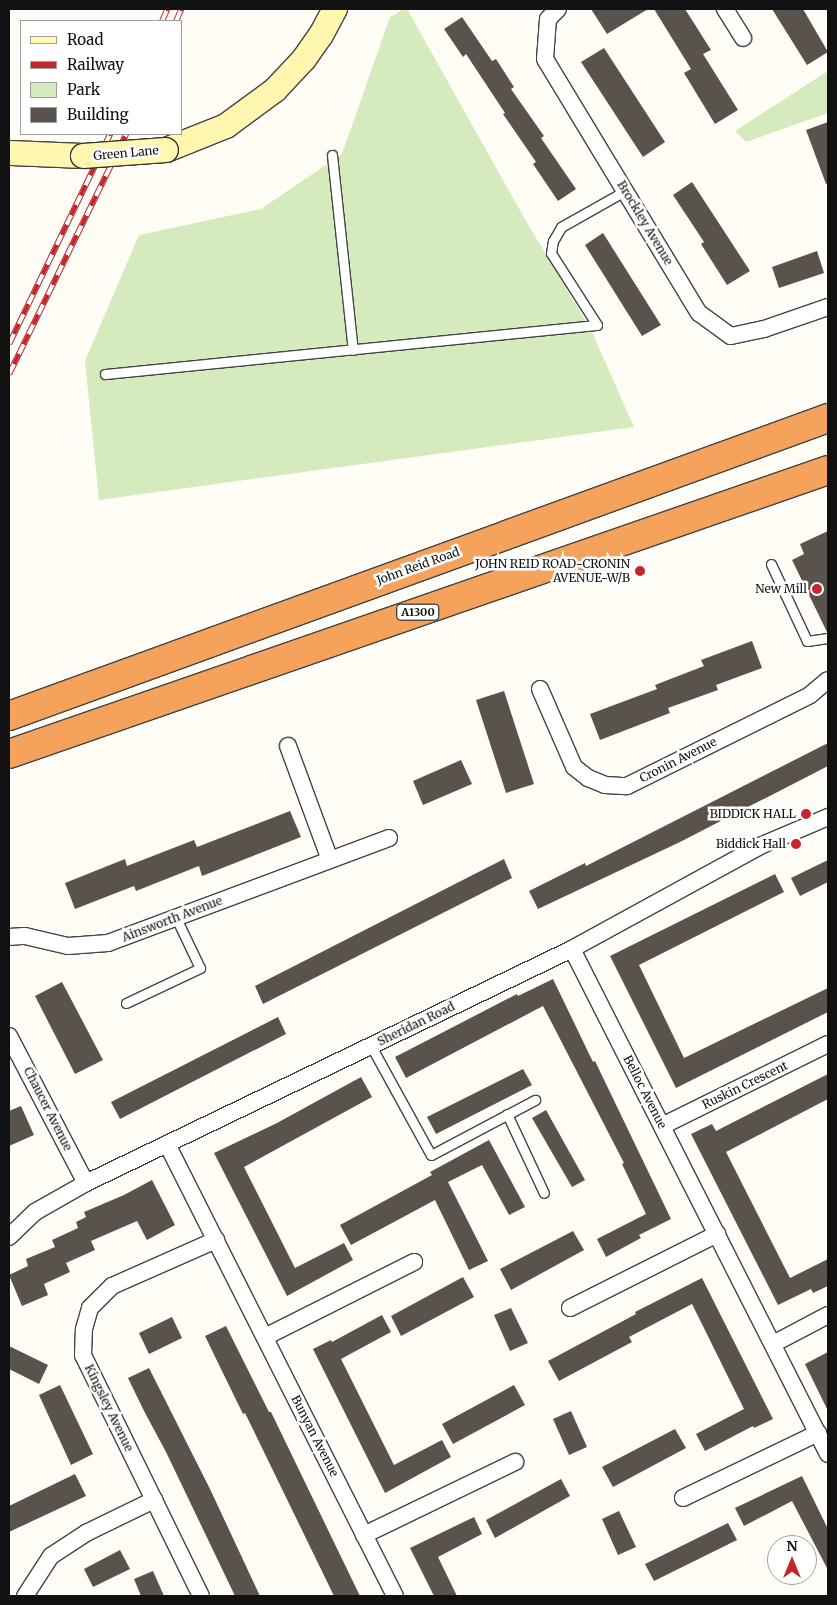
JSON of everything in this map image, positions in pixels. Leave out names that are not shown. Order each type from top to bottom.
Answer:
[{"type":"highway","name":"John Reid Road","points":[[9,716],[828,418]]},
{"type":"highway","name":"A1300","points":[[9,754],[828,470]]},
{"type":"street","name":"Green Lane","points":[[9,153],[83,156],[166,150],[226,126],[275,90],[304,59],[321,35],[335,9]]},
{"type":"street","name":"Brockley Avenue","points":[[558,9],[548,19],[545,59],[699,312],[731,336],[764,329],[828,307]]},
{"type":"street","points":[[724,9],[743,38]]},
{"type":"street","name":"Cronin Avenue","points":[[540,689],[574,766],[588,778],[605,785],[627,786],[810,695],[828,680]]},
{"type":"street","points":[[288,746],[330,860]]},
{"type":"street","name":"Sheridan Road","points":[[9,1237],[35,1212],[86,1183],[572,949],[760,846],[828,817]]},
{"type":"street","name":"Ainsworth Avenue","points":[[9,937],[25,936],[68,946],[89,946],[108,943],[389,838]]},
{"type":"street","name":"Belloc Avenue","points":[[572,949],[828,1454]]},
{"type":"street","name":"Chaucer Avenue","points":[[9,1036],[86,1183]]},
{"type":"street","name":"Ruskin Crescent","points":[[662,1126],[828,1044]]},
{"type":"street","name":"Bunyan Avenue","points":[[167,1144],[395,1596]]},
{"type":"street","points":[[570,1308],[717,1234]]},
{"type":"street","name":"Kingsley Avenue","points":[[201,1596],[84,1355],[84,1329],[90,1308],[112,1286],[216,1240]]},
{"type":"street","points":[[265,1338],[414,1262]]},
{"type":"street","points":[[773,1344],[828,1315]]},
{"type":"street","points":[[683,1498],[818,1433]]},
{"type":"street","points":[[364,1535],[515,1462]]},
{"type":"street","points":[[25,1596],[51,1556],[86,1533],[154,1500]]},
{"type":"lane","points":[[332,155],[352,350]]},
{"type":"lane","points":[[105,374],[597,325],[550,253],[553,242],[561,227],[625,191]]},
{"type":"lane","points":[[771,564],[807,641],[828,638]]},
{"type":"lane","points":[[126,1003],[200,968],[176,918]]},
{"type":"lane","points":[[371,1046],[431,1155],[536,1100]]},
{"type":"lane","points":[[507,1114],[544,1193]]},
{"type":"green space","points":[[407,9],[526,221],[592,332],[634,427],[99,500],[85,361],[139,235],[261,209],[342,154],[390,17]]},
{"type":"green space","points":[[828,71],[828,113],[746,142],[735,131]]},
{"type":"building","points":[[591,9],[648,9],[607,34]]},
{"type":"building","points":[[654,9],[685,9],[711,50],[703,54],[738,110],[715,124],[684,73],[691,69]]},
{"type":"building","points":[[772,9],[803,9],[828,52],[807,65]]},
{"type":"building","points":[[462,17],[492,61],[496,59],[514,87],[511,89],[544,136],[541,138],[576,189],[558,201],[533,164],[536,162],[503,114],[505,113],[466,54],[463,57],[444,29]]},
{"type":"building","points":[[604,48],[665,142],[643,157],[581,62]]},
{"type":"building","points":[[828,122],[828,183],[826,184],[806,130]]},
{"type":"building","points":[[692,182],[750,271],[727,285],[701,244],[704,242],[673,195]]},
{"type":"building","points":[[603,233],[661,325],[642,336],[585,245]]},
{"type":"building","points":[[817,251],[824,273],[779,288],[772,267]]},
{"type":"building","name":"New Mill","points":[[828,531],[827,632],[792,560],[804,554],[800,544]]},
{"type":"building","points":[[752,641],[762,668],[716,685],[718,690],[668,708],[670,713],[600,740],[590,714],[657,689],[655,685],[704,666],[701,660]]},
{"type":"building","points":[[504,691],[534,784],[506,793],[476,700]]},
{"type":"building","points":[[828,743],[828,766],[680,842],[538,909],[529,891],[585,863],[586,866]]},
{"type":"building","points":[[461,760],[472,784],[423,805],[413,781]]},
{"type":"building","points":[[290,811],[301,837],[202,876],[199,866],[136,891],[134,886],[75,909],[65,883],[125,859],[127,866],[194,840],[197,847]]},
{"type":"building","points":[[504,859],[512,878],[263,1004],[255,986]]},
{"type":"building","points":[[828,860],[828,882],[800,896],[791,878]]},
{"type":"building","points":[[775,874],[784,892],[639,965],[684,1058],[828,988],[828,1012],[676,1088],[610,956]]},
{"type":"building","points":[[553,979],[593,1062],[595,1061],[671,1219],[639,1235],[641,1238],[606,1257],[597,1239],[646,1214],[622,1164],[624,1163],[543,1006],[406,1078],[395,1057],[517,994],[518,996]]},
{"type":"building","points":[[62,982],[103,1060],[75,1074],[35,996]]},
{"type":"building","points":[[278,1017],[286,1034],[120,1119],[111,1102]]},
{"type":"building","points":[[523,1069],[532,1085],[436,1134],[427,1117]]},
{"type":"building","points":[[828,1074],[828,1099],[726,1152],[790,1278],[828,1259],[828,1286],[813,1293],[811,1289],[778,1305],[691,1134],[712,1124],[716,1131]]},
{"type":"building","points":[[361,1077],[372,1097],[244,1167],[295,1268],[344,1243],[353,1260],[287,1296],[214,1153],[277,1123]]},
{"type":"building","points":[[21,1106],[34,1135],[9,1146],[9,1111]]},
{"type":"building","points":[[546,1110],[585,1180],[572,1187],[532,1118]]},
{"type":"building","points":[[489,1140],[525,1207],[509,1215],[482,1165],[448,1182],[488,1261],[469,1270],[435,1200],[351,1245],[340,1225],[432,1175],[430,1172]]},
{"type":"building","points":[[152,1180],[175,1225],[147,1240],[137,1221],[91,1241],[95,1250],[66,1263],[70,1272],[44,1284],[48,1295],[22,1306],[9,1275],[28,1266],[26,1259],[55,1247],[52,1240],[78,1228],[76,1222],[86,1217],[84,1212],[124,1195]]},
{"type":"building","points":[[573,1231],[584,1250],[511,1290],[500,1269]]},
{"type":"building","points":[[463,1277],[474,1297],[401,1336],[391,1316]]},
{"type":"building","points":[[702,1278],[773,1419],[754,1428],[753,1426],[705,1451],[696,1434],[744,1409],[692,1304],[629,1337],[632,1342],[559,1381],[548,1361],[636,1314],[635,1312]]},
{"type":"building","points":[[511,1308],[528,1343],[510,1351],[494,1315]]},
{"type":"building","points":[[382,1315],[391,1332],[341,1359],[394,1465],[442,1440],[451,1457],[385,1493],[313,1349],[331,1340],[332,1342]]},
{"type":"building","points":[[172,1317],[182,1338],[149,1354],[139,1333]]},
{"type":"building","points":[[226,1326],[269,1412],[271,1412],[360,1596],[334,1596],[245,1413],[243,1414],[205,1336]]},
{"type":"building","points":[[9,1346],[48,1365],[39,1384],[9,1369]]},
{"type":"building","points":[[828,1352],[828,1411],[805,1364]]},
{"type":"building","points":[[149,1368],[210,1489],[260,1596],[235,1596],[166,1452],[144,1411],[128,1378]]},
{"type":"building","points":[[60,1385],[93,1454],[71,1465],[39,1395]]},
{"type":"building","points":[[514,1385],[525,1405],[453,1444],[442,1424]]},
{"type":"building","points":[[571,1411],[587,1447],[569,1455],[553,1419]]},
{"type":"building","points":[[675,1429],[686,1448],[613,1487],[602,1467]]},
{"type":"building","points":[[75,1474],[86,1496],[9,1532],[9,1506]]},
{"type":"building","points":[[802,1476],[828,1529],[828,1570],[817,1549],[817,1535],[810,1535],[792,1501],[744,1526],[735,1508]]},
{"type":"building","points":[[561,1479],[570,1496],[495,1538],[486,1520]]},
{"type":"building","points":[[619,1511],[636,1547],[618,1555],[602,1519]]},
{"type":"building","points":[[474,1517],[482,1534],[438,1557],[457,1596],[434,1596],[410,1548]]},
{"type":"building","points":[[728,1523],[737,1540],[654,1581],[645,1564]]},
{"type":"building","points":[[120,1550],[130,1569],[93,1587],[84,1569]]},
{"type":"building","points":[[153,1571],[164,1596],[141,1596],[134,1579]]},
{"type":"railway","points":[[162,20],[167,9]]},
{"type":"railway","points":[[176,20],[181,9]]},
{"type":"railway","points":[[9,344],[110,135]]},
{"type":"railway","points":[[9,374],[126,135]]},
{"type":"place","name":"JOHN REID ROAD-CRONIN AVENUE-W/B","points":[[640,571]]},
{"type":"place","name":"New Mill","points":[[817,589]]},
{"type":"place","name":"BIDDICK HALL","points":[[806,814]]},
{"type":"place","name":"Biddick Hall","points":[[796,844]]}]
